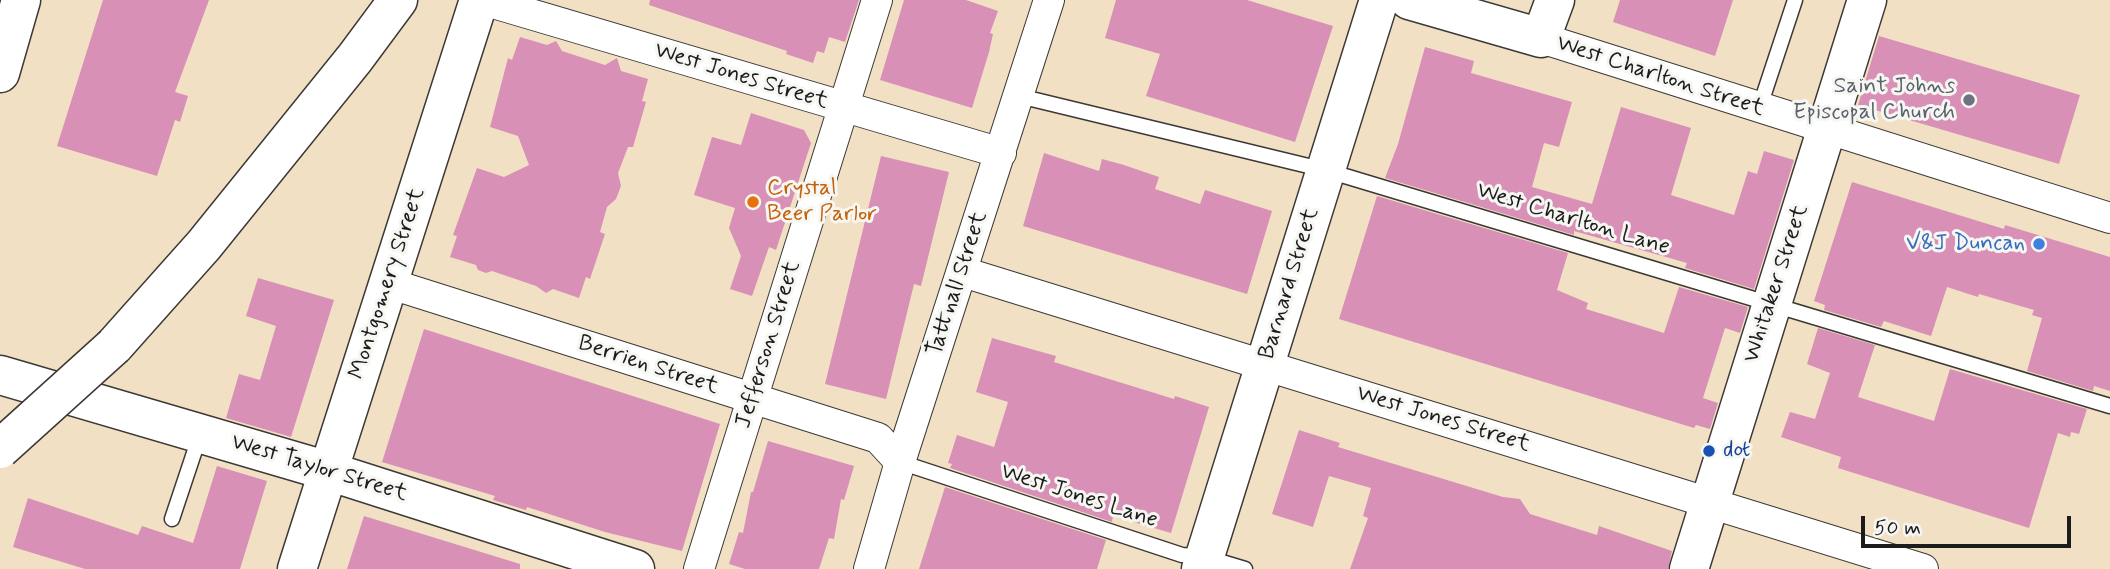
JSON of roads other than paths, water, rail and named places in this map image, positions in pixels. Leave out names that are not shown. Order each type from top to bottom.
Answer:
[{"type":"main road","points":[[0,73],[22,0]]},
{"type":"main road","points":[[0,449],[114,346],[204,245],[355,58],[398,0]]},
{"type":"main road","name":"Montgomery Street","points":[[297,569],[481,0]]},
{"type":"main road","name":"Barnard Street","points":[[1203,563],[1379,0]]},
{"type":"main road","name":"West Charlton Street","points":[[1409,0],[1541,38]]},
{"type":"main road","points":[[1541,38],[1555,0]]},
{"type":"main road","name":"Whitaker Street","points":[[1689,569],[1867,0]]},
{"type":"main road","name":"West Taylor Street","points":[[0,375],[328,471],[635,569]]},
{"type":"street","name":"West Jones Street","points":[[481,0],[1001,153]]},
{"type":"street","name":"Jefferson Street","points":[[699,569],[877,0]]},
{"type":"street","name":"Tattnall Street","points":[[869,569],[900,462],[1049,0]]},
{"type":"street","name":"West Charlton Street","points":[[1541,38],[2110,218]]},
{"type":"street","name":"West Jones Street","points":[[963,272],[1923,569]]},
{"type":"street","name":"Berrien Street","points":[[388,283],[878,438],[900,462]]},
{"type":"lane","points":[[1759,109],[1795,0]]},
{"type":"lane","name":"West Charlton Lane","points":[[1019,96],[1325,170],[2110,406]]},
{"type":"lane","points":[[172,519],[200,433]]},
{"type":"lane","name":"West Jones Lane","points":[[900,462],[1203,563],[1245,569]]},
{"type":"place","name":"Saint Johns Episcopal Church","points":[[1969,100]]},
{"type":"place","name":"Crystal Beer Parlor","points":[[753,202]]},
{"type":"place","name":"V&J Duncan","points":[[2039,244]]},
{"type":"place","name":"dot","points":[[1709,451]]}]
